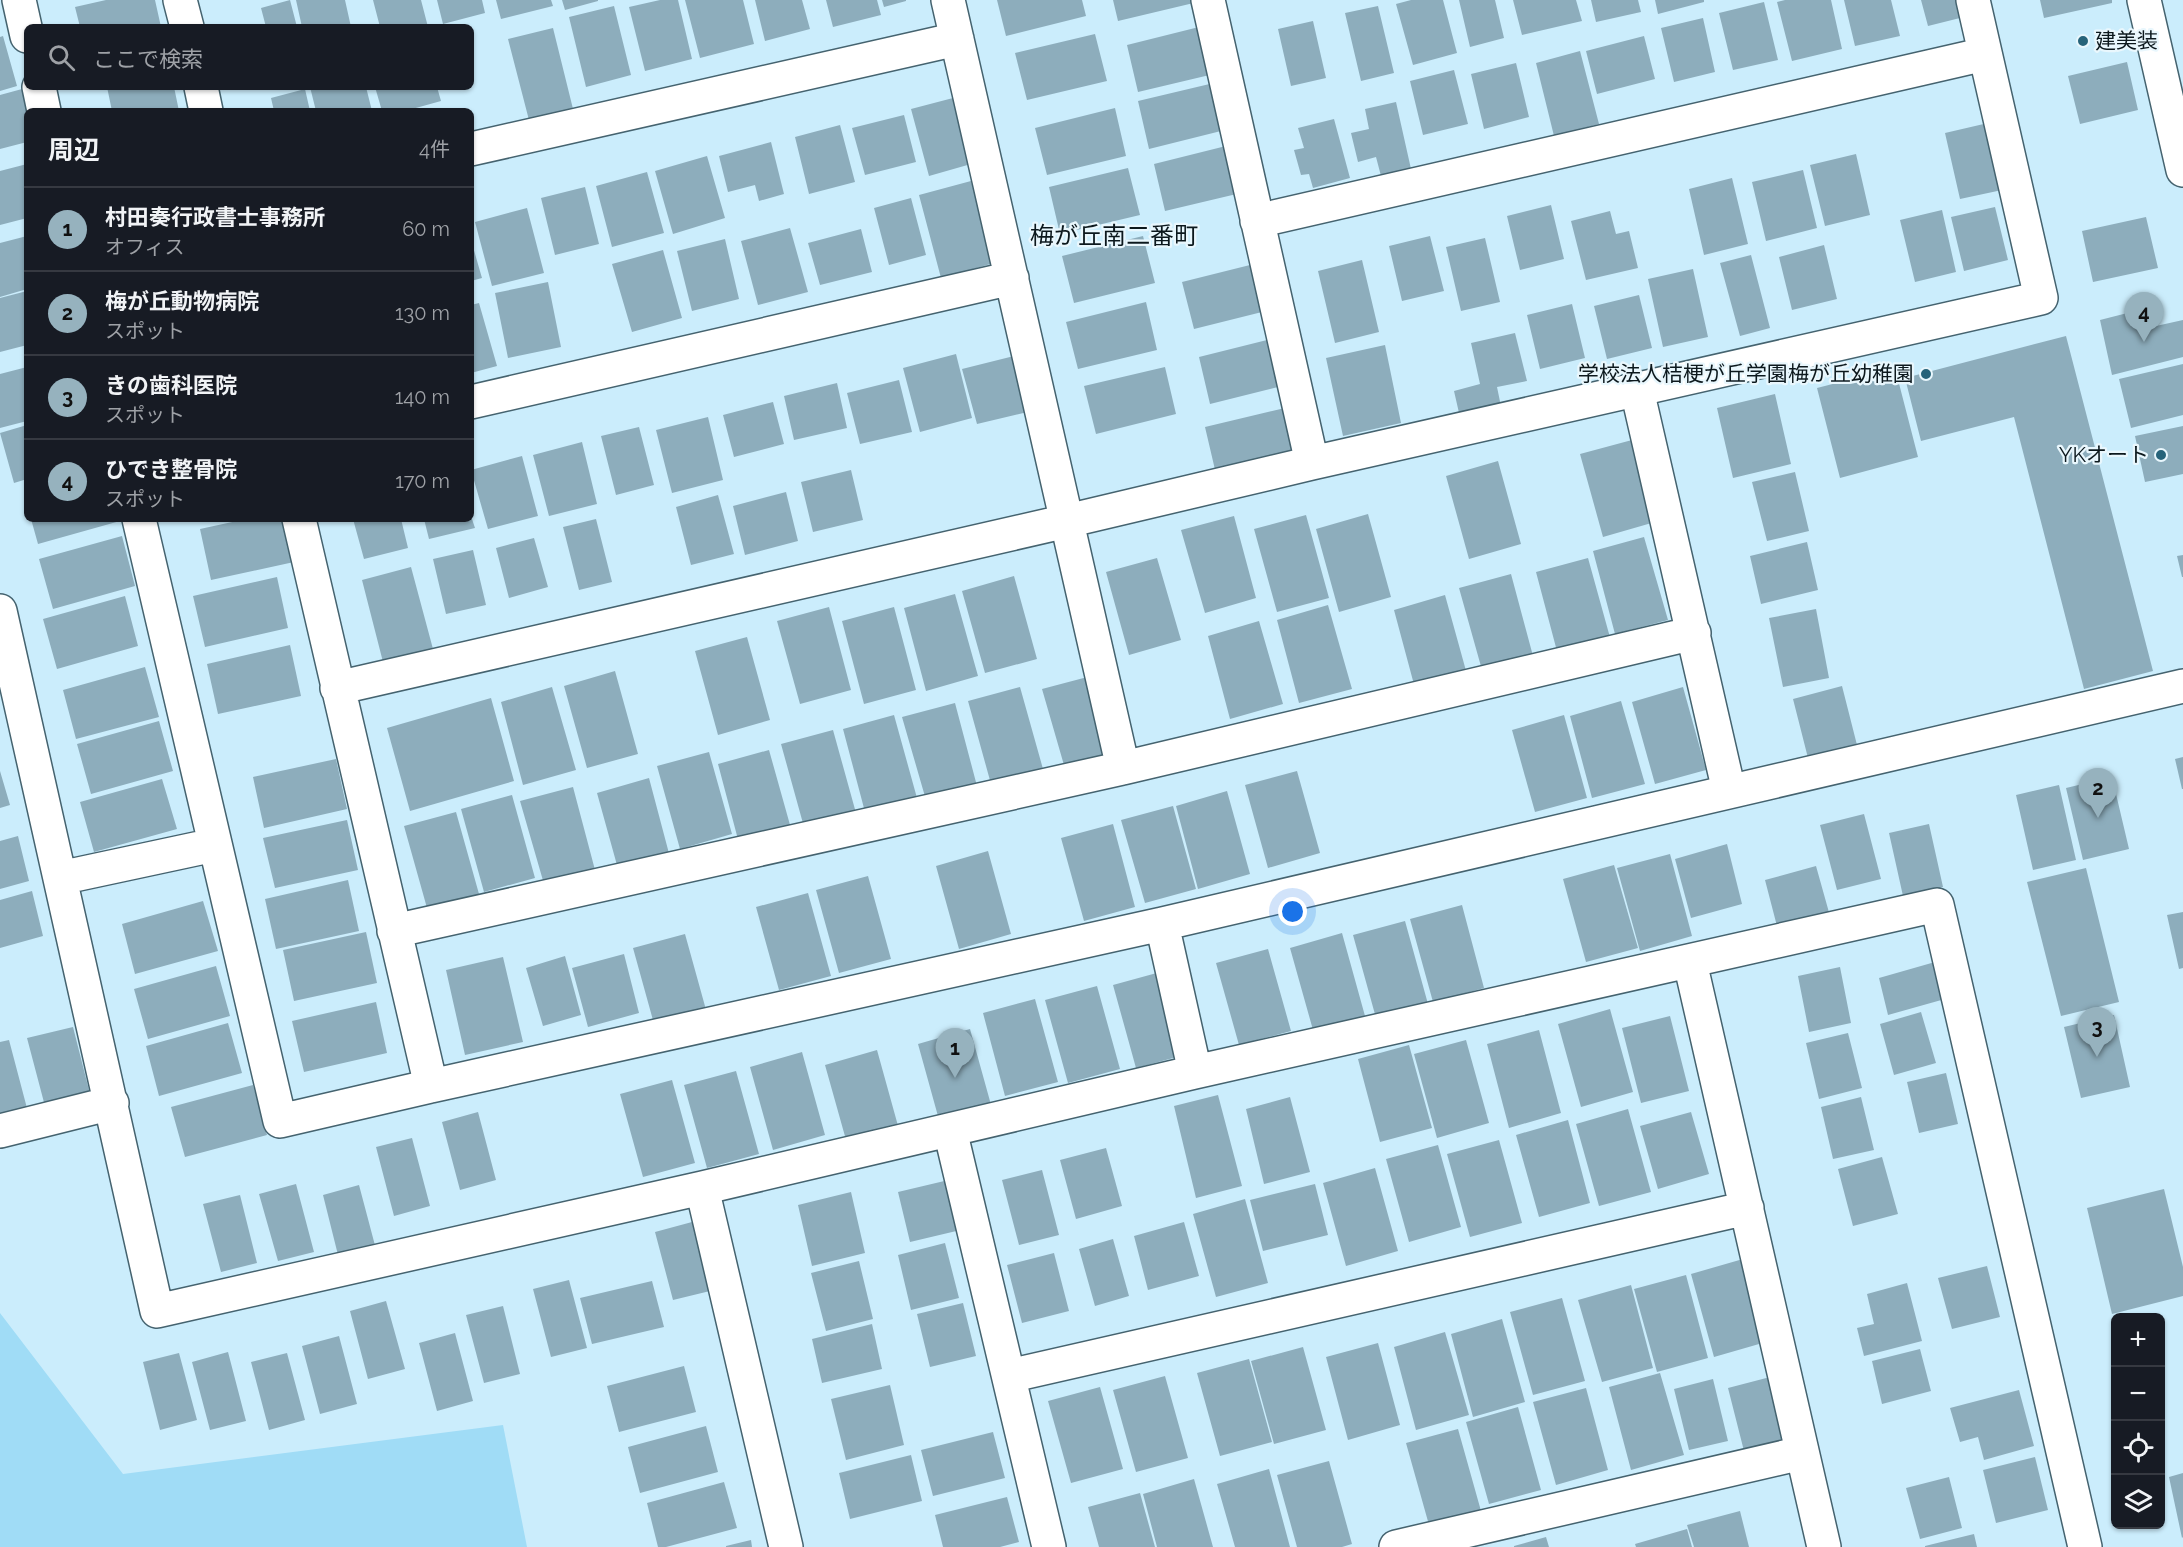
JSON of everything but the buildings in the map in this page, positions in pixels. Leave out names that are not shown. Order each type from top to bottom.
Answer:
[{"type":"street","points":[[19,0],[24,24]]},
{"type":"street","points":[[180,0],[186,24]]},
{"type":"street","points":[[948,0],[1123,768]]},
{"type":"street","points":[[1208,0],[1312,463]]},
{"type":"street","points":[[337,688],[1312,463],[2041,298],[1973,0]]},
{"type":"street","points":[[2144,0],[2183,170]]},
{"type":"street","points":[[474,148],[957,39]]},
{"type":"street","points":[[1257,221],[1985,54]]},
{"type":"street","points":[[40,90],[43,108]]},
{"type":"street","points":[[202,90],[205,108]]},
{"type":"street","points":[[474,401],[1012,278]]},
{"type":"street","points":[[1637,390],[1729,791]]},
{"type":"street","points":[[140,522],[280,1121],[1162,924],[2183,686]]},
{"type":"street","points":[[300,522],[431,1086]]},
{"type":"street","points":[[0,611],[158,1311],[702,1188],[1195,1071],[1937,905],[2085,1547]]},
{"type":"street","points":[[394,931],[1123,768],[1694,633]]},
{"type":"street","points":[[60,878],[214,844]]},
{"type":"street","points":[[1162,924],[1195,1071]]},
{"type":"street","points":[[1690,962],[1824,1547]]},
{"type":"street","points":[[0,1131],[112,1103]]},
{"type":"street","points":[[950,1130],[1048,1547]]},
{"type":"street","points":[[702,1188],[786,1547]]},
{"type":"street","points":[[1009,1376],[1747,1208]]},
{"type":"street","points":[[1396,1547],[1802,1453]]},
{"type":"shaded area","points":[[0,1313],[123,1474],[503,1425],[527,1547],[0,1547]]},
{"type":"place","name":"建美装","points":[[2083,41]]},
{"type":"place","name":"ひでき整骨院","points":[[2144,342]]},
{"type":"place","name":"学校法人桔梗が丘学園梅が丘幼稚園","points":[[1926,374]]},
{"type":"place","name":"YKオート","points":[[2161,455]]},
{"type":"place","name":"梅が丘動物病院","points":[[2098,818]]},
{"type":"place","name":"きの歯科医院","points":[[2097,1057]]},
{"type":"place","name":"村田奏行政書士事務所","points":[[955,1078]]},
{"type":"district","name":"梅が丘南二番町","points":[[1114,236]]}]
